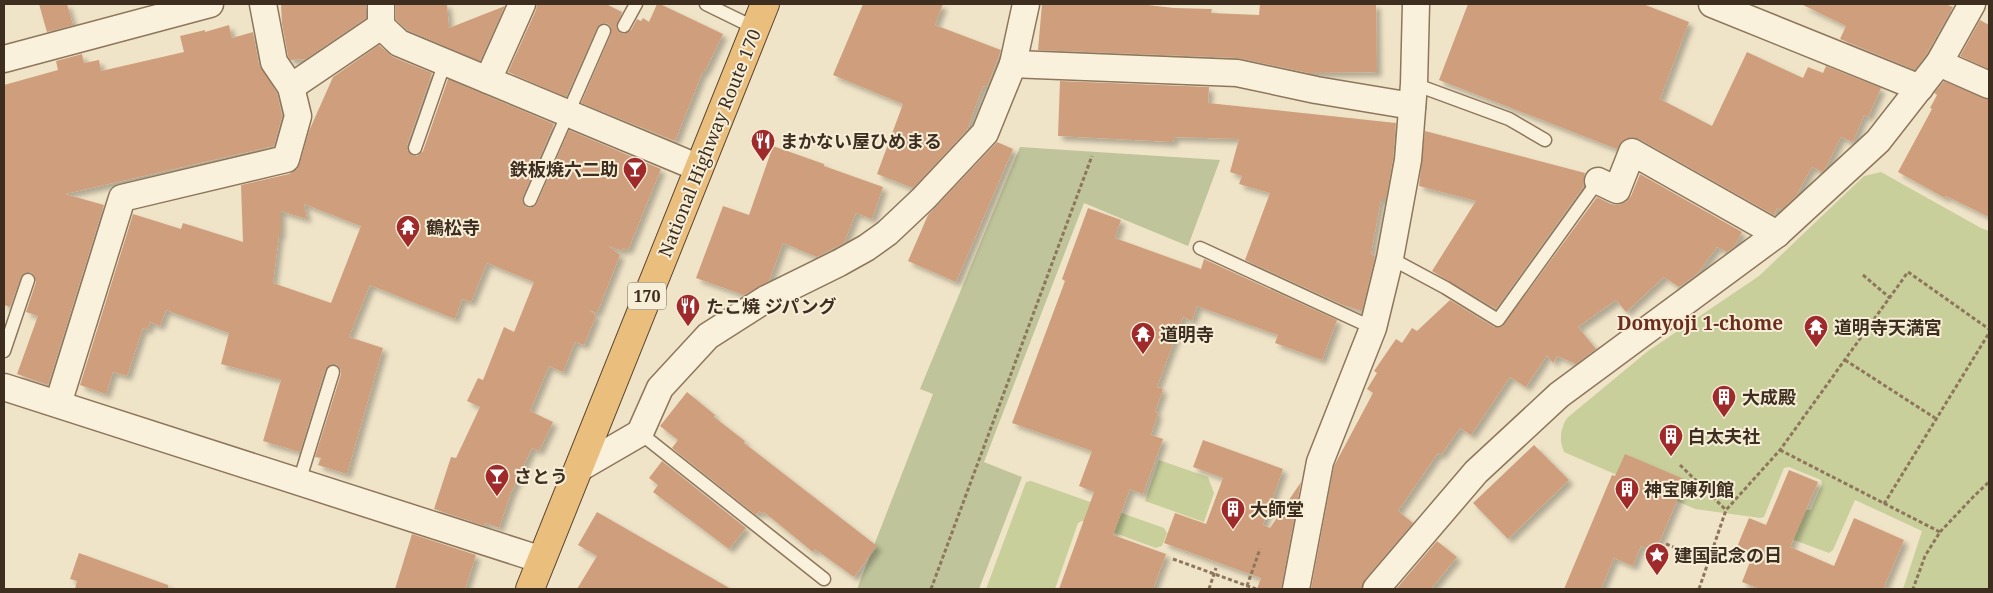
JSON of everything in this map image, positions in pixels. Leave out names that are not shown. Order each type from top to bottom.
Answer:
[{"type":"highway","name":"National Highway Route 170","points":[[530,589],[760,16]]},
{"type":"street","points":[[4,59],[210,4]]},
{"type":"street","points":[[58,404],[122,198],[286,159],[298,116],[291,87],[274,62],[263,4]]},
{"type":"street","points":[[488,80],[522,4]]},
{"type":"street","points":[[578,469],[640,433],[660,388],[708,336],[766,299],[866,248],[887,233],[924,198],[985,133],[1013,64],[1026,4]]},
{"type":"street","points":[[1296,589],[1320,462],[1373,328],[1390,258],[1408,160],[1413,95],[1416,4]]},
{"type":"street","points":[[1376,589],[1476,472],[1559,395],[1777,234],[1878,141],[1939,63],[1972,4]]},
{"type":"street","points":[[1718,5],[1920,88]]},
{"type":"street","points":[[291,87],[381,15],[399,43],[699,168]]},
{"type":"street","points":[[1939,63],[1989,85]]},
{"type":"street","points":[[1013,64],[1237,73],[1316,90],[1413,95]]},
{"type":"street","points":[[1598,181],[1617,190],[1632,152],[1777,234]]},
{"type":"street","points":[[4,387],[542,560]]},
{"type":"lane","points":[[624,26],[636,4]]},
{"type":"lane","points":[[706,4],[760,16]]},
{"type":"lane","points":[[530,200],[604,31]]},
{"type":"lane","points":[[415,148],[445,62]]},
{"type":"lane","points":[[1413,95],[1510,119],[1545,140]]},
{"type":"lane","points":[[1390,258],[1446,288],[1498,320],[1598,181]]},
{"type":"lane","points":[[1200,248],[1373,328]]},
{"type":"lane","points":[[4,351],[28,280]]},
{"type":"lane","points":[[299,482],[333,372]]},
{"type":"lane","points":[[640,433],[824,579]]},
{"type":"path","points":[[931,589],[1092,156]]},
{"type":"path","points":[[1699,589],[1726,510],[1780,450],[1908,272],[1989,331],[1884,504]]},
{"type":"path","points":[[1863,275],[1890,298]]},
{"type":"path","points":[[1845,360],[1935,418]]},
{"type":"path","points":[[1780,450],[1940,532]]},
{"type":"path","points":[[1680,465],[1726,510]]},
{"type":"path","points":[[1913,589],[1925,556],[1940,532],[1989,482]]},
{"type":"path","points":[[1666,544],[1709,561]]},
{"type":"path","points":[[1247,586],[1260,549]]},
{"type":"path","points":[[1173,559],[1256,589]]},
{"type":"path","points":[[1209,589],[1216,568]]},
{"type":"green space","points":[[1020,147],[1220,160],[1188,246],[1084,203],[984,462],[1022,477],[979,589],[857,589],[933,394],[920,389]]},
{"type":"green space","name":"道明寺天満宮","points":[[1881,172],[1989,231],[1989,589],[1903,589],[1922,531],[1855,500],[1833,550],[1829,553],[1794,540],[1792,534],[1803,510],[1811,510],[1822,484],[1821,480],[1789,467],[1784,468],[1764,517],[1760,518],[1695,509],[1564,452],[1562,448],[1561,435],[1567,418],[1648,351],[1759,276],[1864,176]]},
{"type":"green space","points":[[1159,460],[1208,477],[1214,493],[1204,522],[1145,501]]},
{"type":"green space","points":[[1031,481],[1164,528],[1167,533],[1162,546],[1156,548],[1082,521],[1078,523],[1055,589],[986,589],[1026,482]]},
{"type":"building","points":[[39,4],[67,4],[73,25],[47,32]]},
{"type":"building","points":[[281,4],[366,4],[366,18],[306,59],[290,60],[282,24]]},
{"type":"building","points":[[396,4],[447,4],[449,28],[505,6],[480,61],[407,30],[396,20]]},
{"type":"building","points":[[537,4],[606,4],[622,12],[616,27],[620,33],[624,34],[631,30],[637,19],[641,21],[643,18],[649,22],[657,4],[660,4],[723,34],[705,71],[703,71],[675,141],[581,103],[611,34],[611,27],[607,23],[600,24],[597,28],[566,97],[508,72]]},
{"type":"building","points":[[863,4],[943,4],[935,25],[1001,50],[987,87],[983,86],[967,130],[913,188],[877,174],[903,104],[833,75]]},
{"type":"building","points":[[1042,4],[1139,4],[1174,8],[1212,9],[1211,13],[1259,15],[1260,4],[1376,4],[1377,72],[1309,73],[1238,58],[1038,50]]},
{"type":"building","points":[[1468,4],[1643,4],[1689,22],[1660,99],[1712,126],[1747,52],[1803,78],[1808,67],[1823,73],[1826,66],[1881,88],[1868,117],[1864,115],[1853,142],[1841,137],[1825,169],[1822,172],[1812,167],[1796,196],[1781,210],[1777,208],[1774,215],[1639,139],[1632,137],[1624,140],[1617,149],[1439,80]]},
{"type":"building","points":[[1801,4],[1945,4],[1953,7],[1926,55],[1915,70],[1840,39],[1846,26]]},
{"type":"building","points":[[1980,20],[1989,25],[1989,69],[1960,56]]},
{"type":"building","points":[[229,25],[232,38],[253,32],[259,65],[277,93],[282,116],[274,146],[65,194],[104,205],[48,385],[17,374],[38,316],[26,312],[36,282],[34,275],[30,272],[26,272],[21,277],[10,307],[4,305],[4,85],[58,70],[56,61],[82,54],[84,63],[99,60],[101,71],[184,52],[180,36],[205,30],[205,32]]},
{"type":"building","points":[[379,45],[393,57],[432,73],[407,145],[407,150],[412,155],[417,156],[423,151],[448,79],[554,124],[523,197],[522,201],[526,207],[531,208],[537,203],[569,130],[661,169],[628,250],[623,248],[622,251],[608,246],[620,255],[597,313],[589,310],[596,316],[584,345],[575,342],[563,372],[549,366],[530,411],[553,422],[539,451],[532,448],[511,493],[499,528],[486,523],[485,526],[434,509],[451,457],[456,458],[480,407],[467,401],[478,378],[483,380],[504,327],[514,332],[534,282],[487,263],[471,302],[462,299],[455,319],[370,285],[349,337],[383,348],[347,474],[318,465],[321,458],[315,457],[341,374],[341,370],[336,364],[331,364],[325,370],[300,452],[263,441],[281,380],[221,364],[229,333],[166,310],[160,326],[150,322],[148,330],[143,328],[127,376],[113,372],[106,394],[80,385],[133,214],[181,229],[183,223],[243,242],[241,185],[289,174],[297,169],[309,131],[333,77]],"holes":[[[304,204],[361,226],[331,303],[273,283],[279,235],[281,235],[281,211],[307,219]]]},
{"type":"building","points":[[1060,81],[1209,87],[1208,103],[1396,123],[1393,158],[1386,199],[1381,199],[1371,254],[1375,256],[1362,311],[1343,305],[1245,260],[1270,193],[1239,184],[1242,176],[1230,172],[1239,139],[1174,137],[1173,142],[1058,136]]},
{"type":"building","points":[[1944,81],[1989,100],[1989,217],[1946,196],[1945,198],[1898,172],[1932,109],[1930,108],[1937,95],[1934,93]]},
{"type":"building","points":[[1425,131],[1585,173],[1584,186],[1496,309],[1432,271],[1476,201],[1419,186]]},
{"type":"building","points":[[997,142],[1013,149],[956,282],[908,261],[928,215]]},
{"type":"building","points":[[773,146],[883,187],[872,219],[856,213],[844,243],[817,257],[783,243],[769,281],[744,295],[696,278],[723,206],[749,215]]},
{"type":"building","points":[[1640,174],[1742,232],[1734,247],[1727,252],[1717,247],[1697,274],[1679,287],[1664,277],[1626,312],[1616,300],[1578,327],[1596,349],[1576,364],[1557,356],[1553,363],[1547,355],[1526,387],[1510,377],[1471,435],[1460,428],[1441,455],[1438,453],[1398,511],[1413,523],[1365,579],[1361,589],[1311,589],[1334,466],[1373,393],[1367,389],[1377,373],[1374,371],[1396,339],[1402,343],[1412,328],[1417,331],[1450,300],[1494,327],[1502,327],[1597,197],[1611,204],[1619,205],[1626,202],[1631,196]]},
{"type":"building","points":[[1088,208],[1121,220],[1115,238],[1201,269],[1204,259],[1337,320],[1322,360],[1275,343],[1278,335],[1197,306],[1192,321],[1183,317],[1157,387],[1163,389],[1155,412],[1158,413],[1151,435],[1163,439],[1143,494],[1130,489],[1113,535],[1166,554],[1153,589],[1059,589],[1094,492],[1079,486],[1092,451],[1012,423],[1065,281],[1062,279]]},
{"type":"building","points":[[687,392],[715,415],[714,417],[745,441],[744,443],[877,546],[854,577],[815,549],[813,552],[764,512],[763,514],[759,511],[756,515],[672,448],[678,440],[660,426]]},
{"type":"building","points":[[1203,440],[1283,469],[1263,525],[1270,528],[1301,482],[1281,589],[1257,589],[1261,578],[1164,543],[1175,513],[1206,524],[1223,478],[1193,467]]},
{"type":"building","points":[[1534,445],[1569,480],[1508,539],[1473,503]]},
{"type":"building","points":[[1625,454],[1686,480],[1655,552],[1641,546],[1633,566],[1614,558],[1601,589],[1564,589],[1612,475],[1615,476]]},
{"type":"building","points":[[662,461],[746,528],[729,549],[653,492],[658,485],[649,478]]},
{"type":"building","points":[[1789,470],[1818,482],[1790,547],[1834,566],[1854,518],[1904,540],[1884,587],[1889,589],[1760,589],[1742,582],[1753,554],[1737,547],[1749,518],[1766,525]]},
{"type":"building","points":[[597,512],[731,589],[577,589],[597,556],[578,545]]},
{"type":"building","points":[[412,534],[476,555],[465,589],[395,589]]},
{"type":"building","points":[[1437,541],[1457,557],[1431,589],[1396,589]]},
{"type":"building","points":[[79,553],[168,585],[168,589],[75,589],[77,581],[70,579]]},
{"type":"place","name":"まかない屋ひめまる","points":[[763,162]]},
{"type":"place","name":"鉄板焼六二助","points":[[635,190]]},
{"type":"place","name":"鶴松寺","points":[[408,248]]},
{"type":"place","name":"たこ焼 ジパング","points":[[688,327]]},
{"type":"place","name":"道明寺天満宮","points":[[1816,348]]},
{"type":"place","name":"道明寺","points":[[1143,355]]},
{"type":"place","name":"大成殿","points":[[1724,418]]},
{"type":"place","name":"白太夫社","points":[[1671,457]]},
{"type":"place","name":"さとう","points":[[497,497]]},
{"type":"place","name":"神宝陳列館","points":[[1627,510]]},
{"type":"place","name":"大師堂","points":[[1233,530]]},
{"type":"place","name":"建国記念の日","points":[[1657,576]]},
{"type":"district","name":"Domyoji 1-chome","points":[[1700,323]]}]
